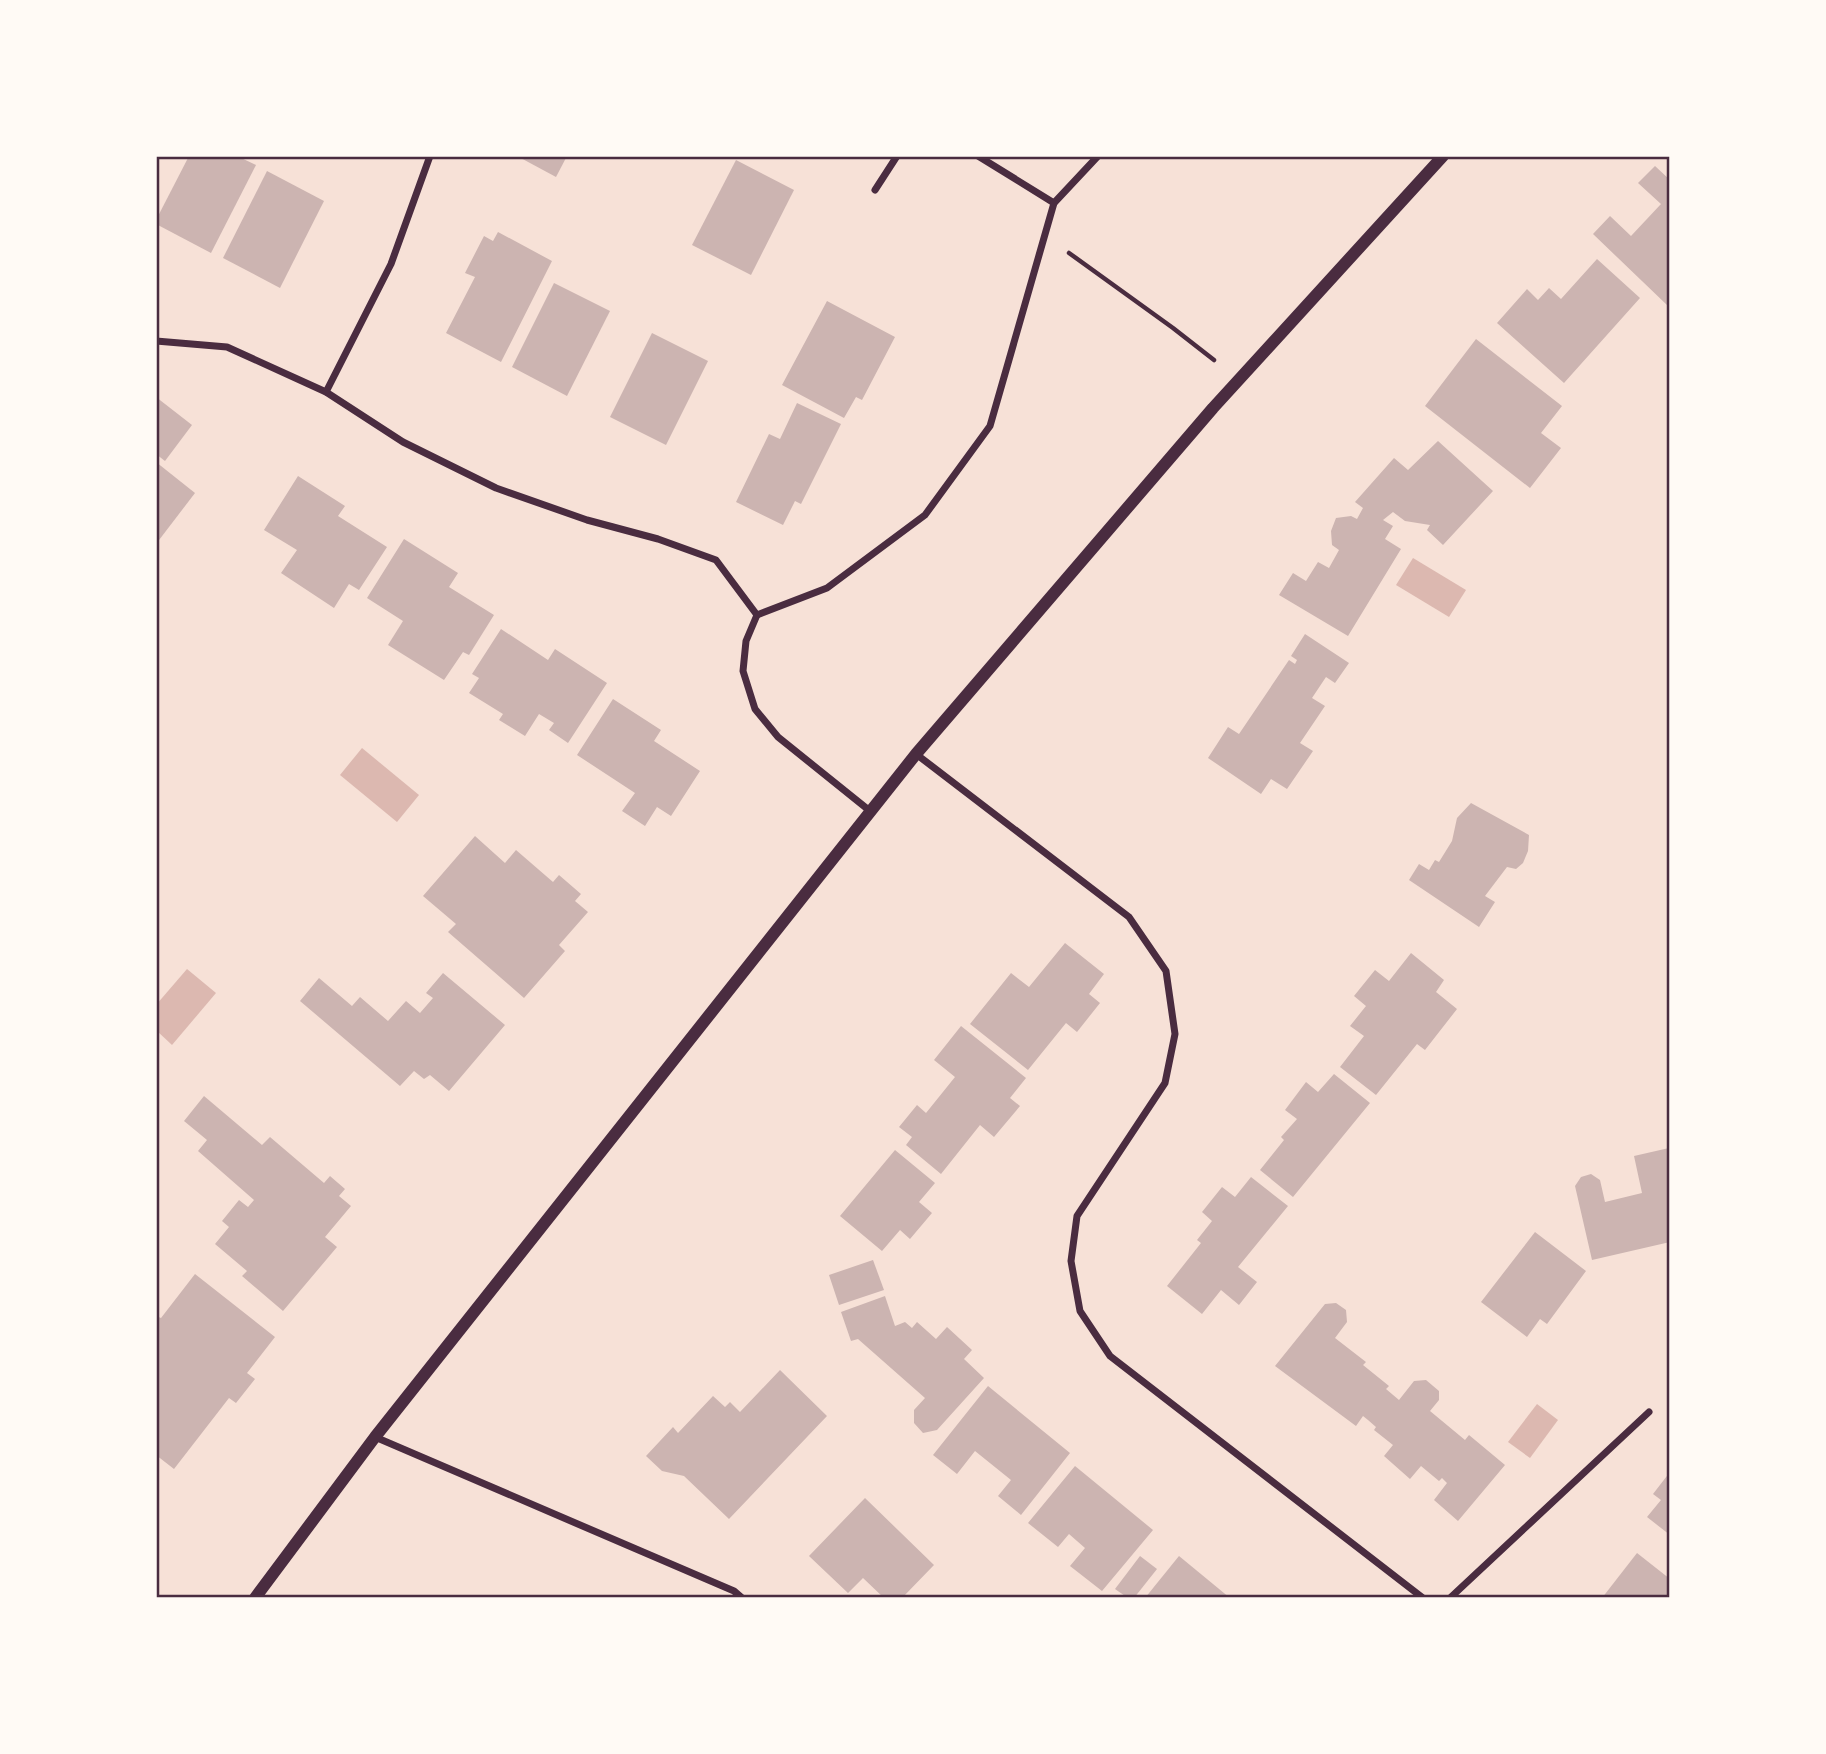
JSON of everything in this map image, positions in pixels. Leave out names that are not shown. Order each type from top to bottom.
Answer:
[{"type":"street","points":[[326,391],[391,264],[430,156]]},
{"type":"street","points":[[875,190],[897,156]]},
{"type":"street","points":[[978,156],[1054,203]]},
{"type":"street","points":[[870,811],[778,737],[755,709],[743,671],[746,641],[757,615],[827,588],[925,515],[990,426],[1054,203],[1098,156]]},
{"type":"street","points":[[256,1598],[375,1437],[916,754],[1204,419],[1443,156]]},
{"type":"street","points":[[156,341],[226,347],[326,391],[404,442],[496,488],[587,520],[658,539],[716,560],[757,615]]},
{"type":"street","points":[[916,754],[1129,917],[1166,971],[1175,1034],[1165,1083],[1077,1216],[1071,1261],[1080,1311],[1110,1356],[1423,1598]]},
{"type":"street","points":[[1450,1598],[1650,1412]]},
{"type":"street","points":[[375,1437],[734,1591],[742,1598]]},
{"type":"path","points":[[1045,236],[1173,328],[1239,381]]},
{"type":"shaded area","points":[[1413,558],[1466,590],[1449,617],[1396,585]]},
{"type":"shaded area","points":[[362,748],[419,795],[397,822],[340,775]]},
{"type":"shaded area","points":[[187,969],[216,993],[172,1045],[156,1030],[156,1005]]},
{"type":"shaded area","points":[[1537,1404],[1558,1420],[1530,1458],[1508,1442]]},
{"type":"building","points":[[189,156],[237,156],[256,165],[211,253],[156,224]]},
{"type":"building","points":[[517,156],[567,156],[556,177]]},
{"type":"building","points":[[736,160],[794,190],[751,275],[692,245]]},
{"type":"building","points":[[1655,166],[1670,180],[1670,301],[1667,305],[1593,234],[1610,216],[1631,236],[1661,204],[1638,183]]},
{"type":"building","points":[[267,171],[324,201],[280,288],[223,258]]},
{"type":"building","points":[[498,232],[552,261],[501,362],[446,333],[475,277],[465,273],[484,236],[493,241]]},
{"type":"building","points":[[1597,259],[1640,298],[1564,383],[1497,323],[1527,289],[1538,300],[1549,288],[1561,299]]},
{"type":"building","points":[[554,283],[610,311],[567,396],[512,367]]},
{"type":"building","points":[[827,301],[895,337],[862,400],[856,397],[844,418],[782,385]]},
{"type":"building","points":[[652,333],[708,361],[666,445],[610,417]]},
{"type":"building","points":[[1476,339],[1562,406],[1541,433],[1561,448],[1530,488],[1425,406]]},
{"type":"building","points":[[156,397],[192,425],[165,461],[156,454]]},
{"type":"building","points":[[797,403],[841,424],[801,504],[795,501],[783,525],[736,502],[769,434],[780,439]]},
{"type":"building","points":[[1438,441],[1493,491],[1443,545],[1427,530],[1430,525],[1405,521],[1393,512],[1383,520],[1393,526],[1385,539],[1401,549],[1348,636],[1279,595],[1293,573],[1306,581],[1318,562],[1329,568],[1339,550],[1332,545],[1331,531],[1336,518],[1351,516],[1357,519],[1363,508],[1355,502],[1394,458],[1408,470]]},
{"type":"building","points":[[156,462],[195,493],[156,544]]},
{"type":"building","points":[[298,476],[345,506],[338,516],[387,547],[359,590],[349,584],[334,608],[281,573],[297,550],[264,530]]},
{"type":"building","points":[[404,539],[458,573],[449,587],[494,615],[469,655],[463,652],[444,680],[388,645],[403,621],[367,598]]},
{"type":"building","points":[[501,629],[548,660],[555,649],[607,683],[568,743],[549,730],[554,723],[539,714],[525,736],[499,720],[503,714],[469,693],[479,678],[472,674]]},
{"type":"building","points":[[1305,634],[1349,663],[1335,683],[1326,677],[1312,698],[1325,706],[1300,743],[1313,751],[1287,789],[1271,779],[1261,794],[1208,758],[1228,727],[1239,734],[1289,660],[1295,664],[1297,660],[1291,656]]},
{"type":"building","points":[[613,699],[661,730],[654,741],[700,771],[671,816],[657,807],[645,826],[622,811],[635,793],[577,755]]},
{"type":"building","points":[[1471,803],[1529,835],[1528,851],[1523,863],[1516,869],[1507,867],[1485,896],[1495,902],[1479,927],[1409,880],[1419,864],[1429,870],[1435,860],[1439,862],[1452,841],[1457,818]]},
{"type":"building","points":[[475,836],[505,863],[516,850],[553,882],[559,875],[581,894],[575,901],[588,912],[559,945],[565,951],[524,998],[448,932],[456,924],[423,896]]},
{"type":"building","points":[[1065,943],[1104,974],[1089,994],[1100,1003],[1077,1032],[1066,1023],[1028,1070],[970,1024],[1011,973],[1029,987]]},
{"type":"building","points":[[1411,953],[1444,980],[1436,992],[1457,1009],[1425,1050],[1417,1044],[1376,1095],[1340,1067],[1364,1036],[1350,1026],[1366,1006],[1354,996],[1375,970],[1389,981]]},
{"type":"building","points":[[443,973],[505,1025],[449,1091],[430,1075],[424,1079],[414,1071],[400,1086],[300,1001],[319,978],[352,1006],[360,997],[388,1021],[406,1001],[420,1013],[433,998],[426,993]]},
{"type":"building","points":[[961,1026],[1026,1078],[1010,1098],[1020,1106],[994,1137],[980,1125],[941,1174],[906,1145],[912,1137],[899,1127],[917,1105],[926,1113],[955,1077],[934,1060]]},
{"type":"building","points":[[1334,1074],[1370,1103],[1293,1197],[1260,1170],[1284,1140],[1281,1137],[1297,1119],[1285,1110],[1306,1082],[1318,1092]]},
{"type":"building","points":[[204,1096],[262,1145],[270,1137],[324,1183],[330,1176],[345,1189],[339,1196],[351,1206],[325,1237],[337,1247],[283,1311],[242,1276],[247,1271],[215,1244],[229,1227],[222,1221],[239,1200],[248,1207],[254,1200],[198,1151],[207,1140],[184,1121]]},
{"type":"building","points":[[1669,1148],[1670,1242],[1592,1260],[1575,1186],[1581,1177],[1591,1174],[1600,1180],[1605,1202],[1642,1193],[1634,1156]]},
{"type":"building","points":[[895,1150],[935,1183],[919,1202],[932,1213],[910,1239],[900,1230],[882,1251],[840,1216]]},
{"type":"building","points":[[1251,1177],[1288,1206],[1238,1267],[1257,1282],[1239,1305],[1221,1290],[1202,1314],[1167,1286],[1201,1243],[1197,1240],[1212,1221],[1202,1212],[1222,1187],[1235,1197]]},
{"type":"building","points":[[1535,1232],[1586,1271],[1547,1324],[1540,1319],[1527,1337],[1481,1302]]},
{"type":"building","points":[[873,1260],[884,1290],[839,1305],[829,1275]]},
{"type":"building","points":[[195,1274],[275,1337],[247,1373],[255,1379],[236,1403],[229,1398],[174,1469],[156,1455],[156,1316],[161,1318]]},
{"type":"building","points":[[885,1296],[895,1326],[905,1322],[912,1328],[917,1322],[936,1339],[947,1327],[972,1350],[964,1359],[984,1378],[937,1430],[923,1433],[914,1423],[914,1410],[925,1398],[858,1339],[851,1341],[841,1312]]},
{"type":"building","points":[[1336,1303],[1346,1310],[1347,1322],[1335,1338],[1366,1362],[1363,1365],[1389,1386],[1386,1389],[1399,1400],[1414,1381],[1426,1380],[1439,1391],[1439,1400],[1430,1411],[1465,1440],[1469,1435],[1505,1465],[1458,1521],[1434,1500],[1447,1483],[1442,1478],[1439,1481],[1421,1466],[1410,1479],[1384,1456],[1393,1445],[1374,1430],[1376,1427],[1368,1420],[1363,1416],[1356,1426],[1275,1366],[1325,1304]]},
{"type":"building","points":[[780,1370],[827,1416],[729,1519],[684,1476],[662,1471],[646,1456],[673,1427],[678,1433],[713,1396],[725,1407],[730,1402],[740,1412]]},
{"type":"building","points":[[988,1386],[1070,1453],[1021,1515],[998,1496],[1011,1480],[975,1451],[957,1474],[933,1455]]},
{"type":"building","points":[[1075,1466],[1153,1530],[1102,1591],[1070,1566],[1085,1548],[1069,1534],[1058,1547],[1028,1523]]},
{"type":"building","points":[[1670,1472],[1670,1535],[1647,1517],[1661,1500],[1653,1494]]},
{"type":"building","points":[[865,1498],[934,1565],[902,1598],[884,1598],[863,1578],[848,1593],[809,1556]]},
{"type":"building","points":[[1637,1553],[1670,1579],[1670,1598],[1602,1598]]},
{"type":"building","points":[[1140,1556],[1157,1569],[1134,1598],[1128,1598],[1115,1589]]},
{"type":"building","points":[[1179,1556],[1230,1598],[1145,1598]]}]
